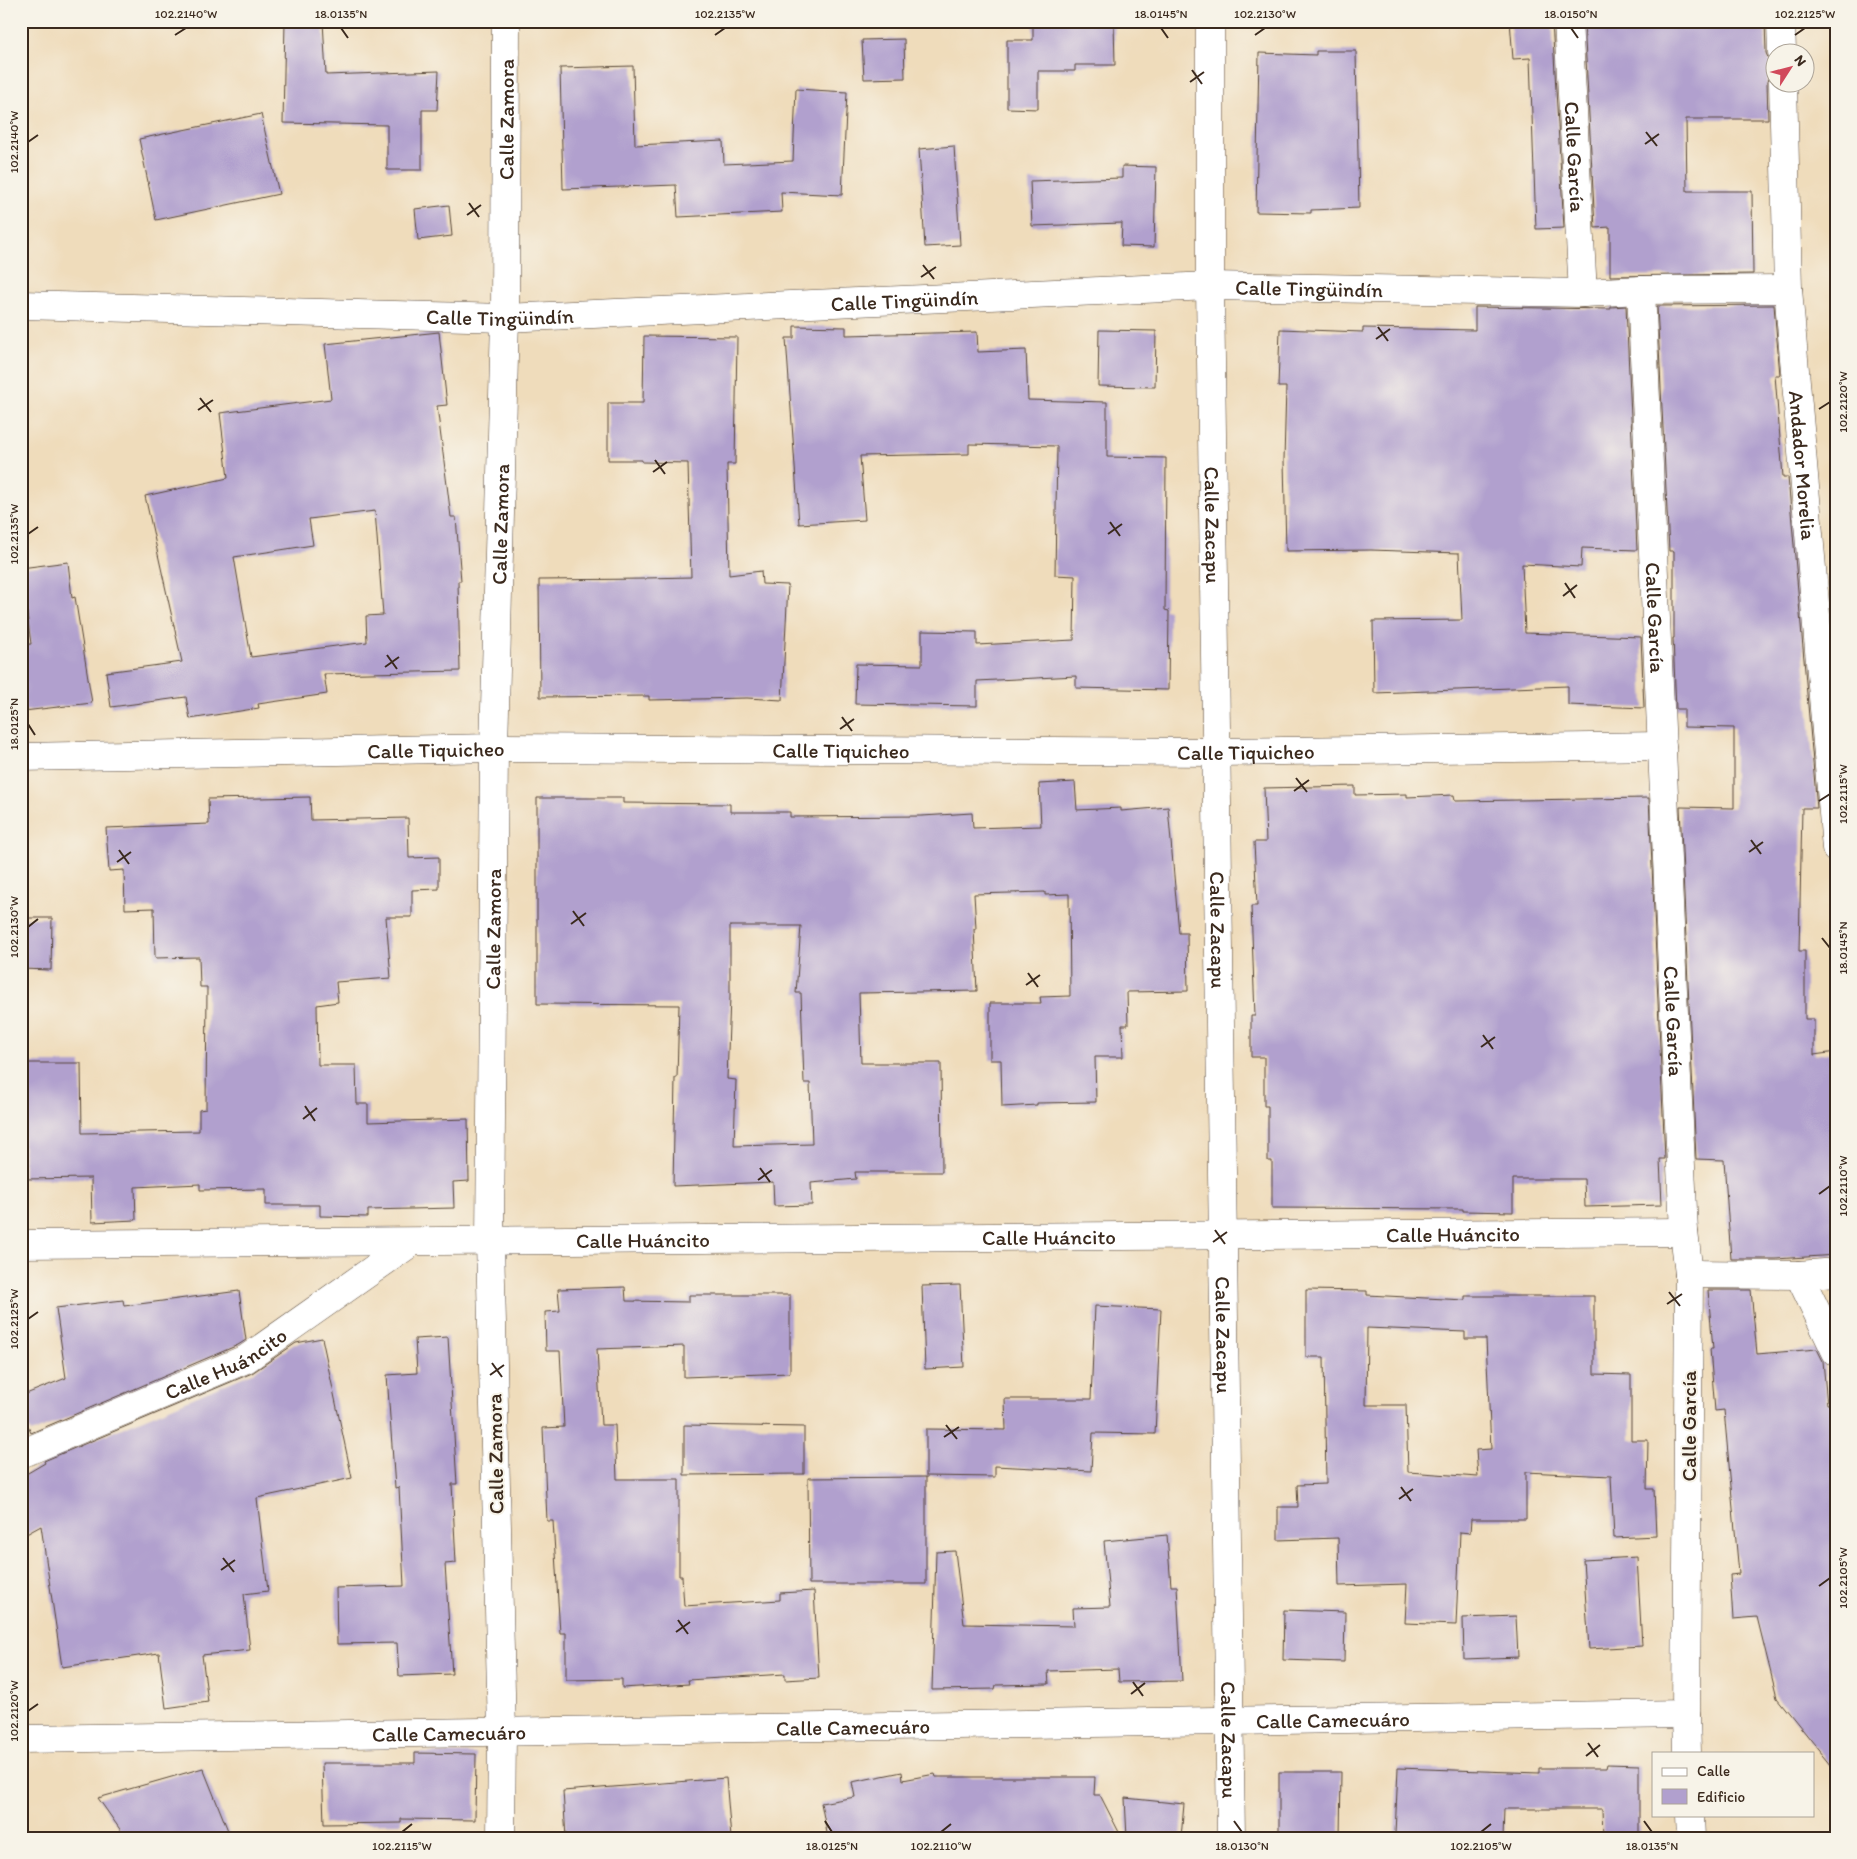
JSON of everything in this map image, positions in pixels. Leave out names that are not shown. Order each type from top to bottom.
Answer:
[{"type":"street","name":"Calle Zamora","points":[[501,1838],[502,1732],[490,1242],[494,748],[505,318],[506,21]]},
{"type":"street","name":"Calle Zacapu","points":[[1210,21],[1210,286],[1231,1838]]},
{"type":"street","name":"Calle García","points":[[1568,21],[1583,293]]},
{"type":"street","points":[[1781,21],[1782,42]]},
{"type":"street","name":"Andador Morelia","points":[[1783,92],[1788,289],[1836,848]]},
{"type":"street","name":"Calle Tingüindín","points":[[21,305],[505,318],[1210,286],[1583,293],[1641,290],[1788,289]]},
{"type":"street","name":"Calle García","points":[[1641,290],[1684,1232],[1689,1274],[1687,1752]]},
{"type":"street","name":"Calle Tiquicheo","points":[[21,757],[494,748],[1216,752],[1662,746]]},
{"type":"street","name":"Calle Huáncito","points":[[21,1244],[1684,1232]]},
{"type":"street","name":"Calle Huáncito","points":[[21,1454],[246,1359],[412,1242]]},
{"type":"street","points":[[1689,1274],[1799,1275],[1836,1272]]},
{"type":"street","points":[[1799,1275],[1836,1352]]},
{"type":"street","name":"Calle Camecuáro","points":[[21,1739],[1686,1714]]},
{"type":"street","points":[[1690,1816],[1691,1838]]},
{"type":"building","points":[[285,21],[323,21],[326,75],[439,71],[437,110],[422,110],[422,170],[387,170],[387,125],[283,123]]},
{"type":"building","points":[[1033,21],[1114,21],[1115,65],[1075,65],[1075,71],[1038,71],[1038,109],[1007,108],[1007,40],[1033,40]]},
{"type":"building","points":[[1510,21],[1552,21],[1564,228],[1536,229],[1530,58],[1513,59]]},
{"type":"building","points":[[1584,21],[1765,21],[1764,92],[1767,92],[1768,119],[1686,119],[1687,191],[1752,191],[1753,274],[1610,276],[1610,227],[1595,228]]},
{"type":"building","points":[[904,39],[905,78],[864,79],[862,40]]},
{"type":"building","points":[[1316,51],[1356,51],[1359,208],[1311,210],[1311,213],[1256,212],[1259,53],[1316,55]]},
{"type":"building","points":[[633,66],[635,145],[723,141],[724,164],[793,161],[796,89],[847,92],[842,195],[781,192],[782,212],[678,217],[676,185],[563,189],[560,68]]},
{"type":"building","points":[[261,114],[279,194],[156,220],[139,139]]},
{"type":"building","points":[[954,146],[960,245],[925,247],[919,149]]},
{"type":"building","points":[[1122,166],[1156,167],[1154,247],[1121,246],[1122,223],[1032,226],[1030,181],[1122,178]]},
{"type":"building","points":[[449,205],[452,236],[418,240],[415,209]]},
{"type":"building","points":[[1774,305],[1780,375],[1775,375],[1783,477],[1788,477],[1817,808],[1802,808],[1799,951],[1805,951],[1805,1019],[1814,1019],[1814,1055],[1836,1052],[1836,1255],[1776,1259],[1731,1259],[1724,1160],[1696,1159],[1680,807],[1734,808],[1734,728],[1684,727],[1684,709],[1676,709],[1673,638],[1674,551],[1669,551],[1657,306]]},
{"type":"building","points":[[1626,306],[1637,550],[1582,548],[1581,567],[1522,564],[1525,633],[1641,637],[1644,708],[1568,705],[1568,686],[1374,693],[1373,621],[1462,620],[1459,553],[1371,550],[1286,551],[1284,460],[1286,387],[1278,387],[1280,329],[1363,332],[1363,328],[1475,330],[1475,307],[1611,309],[1611,307]]},
{"type":"building","points":[[794,326],[846,327],[846,335],[977,332],[978,352],[1026,350],[1028,400],[1107,402],[1107,457],[1166,458],[1165,610],[1169,611],[1168,690],[1076,688],[1076,676],[977,681],[977,706],[855,704],[856,664],[922,665],[922,631],[977,632],[977,645],[1074,640],[1075,576],[1055,575],[1057,446],[969,444],[969,454],[860,456],[865,520],[799,524],[786,338],[794,338]]},
{"type":"building","points":[[1099,330],[1156,331],[1155,387],[1098,386]]},
{"type":"building","points":[[439,332],[447,405],[437,406],[451,517],[456,517],[461,581],[458,581],[460,671],[324,674],[327,694],[258,704],[259,708],[190,719],[186,697],[111,707],[106,672],[182,662],[145,496],[228,478],[220,413],[331,399],[325,344]],"holes":[[[375,511],[383,615],[366,616],[367,642],[251,657],[234,557],[313,545],[309,519]]]},
{"type":"building","points":[[644,336],[737,337],[735,464],[727,464],[729,575],[761,571],[762,584],[788,585],[782,700],[747,698],[649,700],[649,696],[540,697],[539,580],[691,577],[688,463],[608,460],[608,403],[643,403]]},
{"type":"building","points":[[68,562],[72,598],[75,597],[92,703],[24,711],[21,692],[21,645],[31,644],[21,568]]},
{"type":"building","points":[[1075,782],[1077,810],[1121,808],[1121,811],[1168,807],[1179,933],[1187,933],[1188,991],[1127,992],[1128,1025],[1122,1025],[1123,1057],[1095,1057],[1096,1102],[1037,1103],[1037,1105],[1002,1107],[1001,1060],[990,1060],[990,1003],[1041,1003],[1040,997],[1070,996],[1069,894],[1045,895],[1045,892],[974,894],[977,991],[859,993],[861,1063],[941,1063],[942,1172],[855,1172],[856,1179],[811,1183],[812,1205],[774,1206],[773,1182],[673,1186],[675,1078],[677,1078],[679,1005],[537,1004],[537,798],[623,798],[623,803],[730,804],[730,812],[790,812],[790,817],[922,816],[972,813],[973,828],[1041,826],[1039,784]],"holes":[[[730,926],[801,926],[796,993],[801,993],[804,1083],[810,1083],[812,1144],[734,1146],[736,1080],[727,1079]]]},
{"type":"building","points":[[1355,786],[1355,795],[1407,794],[1407,797],[1454,795],[1455,801],[1649,798],[1665,1159],[1660,1159],[1662,1205],[1585,1207],[1584,1179],[1513,1179],[1513,1212],[1463,1211],[1463,1209],[1272,1208],[1272,1161],[1268,1161],[1268,1106],[1264,1106],[1264,1057],[1251,1057],[1251,1016],[1255,1016],[1251,906],[1257,906],[1254,842],[1266,842],[1264,788]]},
{"type":"building","points":[[310,797],[311,820],[408,818],[409,858],[439,857],[439,889],[412,890],[412,917],[386,917],[391,978],[336,982],[338,1002],[317,1005],[318,1065],[356,1065],[357,1104],[368,1104],[368,1122],[468,1119],[469,1181],[453,1182],[454,1208],[368,1210],[368,1217],[320,1216],[320,1205],[266,1205],[266,1189],[200,1190],[200,1184],[135,1187],[136,1220],[92,1222],[91,1178],[24,1179],[23,1063],[81,1063],[82,1133],[199,1131],[199,1110],[206,1109],[207,987],[200,987],[199,957],[155,958],[154,908],[125,909],[124,870],[109,871],[106,828],[209,824],[208,799]]},
{"type":"building","points":[[21,918],[52,918],[51,970],[21,969]]},
{"type":"building","points":[[960,1285],[964,1367],[925,1369],[922,1286]]},
{"type":"building","points":[[625,1287],[626,1301],[689,1302],[689,1295],[790,1295],[790,1373],[684,1377],[684,1346],[597,1349],[601,1425],[615,1425],[617,1479],[679,1479],[679,1576],[682,1576],[684,1606],[780,1600],[780,1593],[814,1591],[819,1678],[785,1680],[785,1674],[688,1680],[689,1684],[622,1688],[622,1679],[566,1680],[566,1633],[560,1633],[553,1521],[547,1521],[543,1428],[564,1427],[560,1351],[546,1351],[545,1312],[560,1311],[558,1289]]},
{"type":"building","points":[[1306,1290],[1367,1291],[1367,1295],[1465,1300],[1465,1296],[1594,1296],[1594,1374],[1631,1375],[1631,1440],[1648,1440],[1647,1489],[1654,1489],[1656,1536],[1614,1538],[1611,1476],[1526,1472],[1526,1519],[1471,1519],[1470,1533],[1460,1532],[1456,1625],[1405,1623],[1407,1584],[1339,1586],[1338,1538],[1278,1540],[1278,1507],[1298,1507],[1297,1485],[1326,1484],[1324,1357],[1306,1357]],"holes":[[[1367,1328],[1465,1332],[1465,1339],[1486,1339],[1491,1449],[1476,1450],[1478,1477],[1408,1472],[1406,1405],[1366,1405]]]},
{"type":"building","points":[[1708,1290],[1751,1290],[1757,1354],[1817,1349],[1823,1361],[1827,1404],[1836,1404],[1836,1771],[1777,1698],[1757,1617],[1733,1619],[1730,1575],[1739,1574],[1724,1410],[1715,1411],[1710,1349],[1713,1349]]},
{"type":"building","points":[[239,1291],[246,1340],[31,1433],[21,1411],[21,1396],[66,1378],[56,1308],[123,1300],[124,1306]]},
{"type":"building","points":[[1095,1306],[1161,1309],[1155,1434],[1093,1433],[1091,1471],[995,1466],[995,1477],[926,1476],[926,1429],[1006,1430],[1005,1399],[1091,1399]]},
{"type":"building","points":[[448,1337],[457,1484],[452,1484],[456,1563],[445,1564],[452,1674],[399,1676],[397,1643],[337,1644],[336,1588],[404,1586],[399,1487],[395,1488],[387,1375],[417,1373],[415,1339]]},
{"type":"building","points":[[322,1338],[352,1478],[257,1498],[268,1591],[244,1594],[250,1650],[202,1655],[208,1702],[166,1708],[159,1653],[62,1667],[41,1526],[21,1537],[21,1477],[45,1463],[44,1461],[252,1373],[296,1343]]},
{"type":"building","points":[[684,1425],[804,1427],[804,1474],[684,1475]]},
{"type":"building","points":[[926,1477],[926,1584],[809,1584],[808,1478]]},
{"type":"building","points":[[1167,1535],[1171,1586],[1177,1586],[1182,1681],[1119,1682],[1118,1669],[1048,1671],[1049,1684],[996,1685],[995,1689],[932,1690],[936,1552],[955,1551],[964,1624],[1074,1626],[1073,1608],[1110,1607],[1104,1541]]},
{"type":"building","points":[[1637,1557],[1642,1646],[1589,1649],[1583,1560]]},
{"type":"building","points":[[1284,1610],[1345,1612],[1344,1662],[1283,1660]]},
{"type":"building","points":[[1516,1616],[1518,1657],[1464,1659],[1463,1618]]},
{"type":"building","points":[[415,1753],[476,1754],[475,1820],[401,1819],[401,1823],[324,1824],[322,1763],[415,1763]]},
{"type":"building","points":[[1607,1764],[1639,1765],[1639,1838],[1603,1838],[1602,1809],[1504,1809],[1503,1838],[1395,1834],[1398,1768],[1539,1773],[1539,1768],[1606,1768]]},
{"type":"building","points":[[203,1768],[231,1838],[126,1838],[98,1798]]},
{"type":"building","points":[[902,1772],[903,1780],[935,1774],[936,1777],[1095,1777],[1094,1795],[1100,1795],[1122,1838],[828,1838],[821,1803],[855,1797],[852,1782]]},
{"type":"building","points":[[1279,1772],[1341,1772],[1340,1838],[1279,1838]]},
{"type":"building","points":[[726,1778],[731,1838],[566,1838],[563,1791]]},
{"type":"building","points":[[1125,1798],[1184,1804],[1181,1838],[1127,1838]]}]
